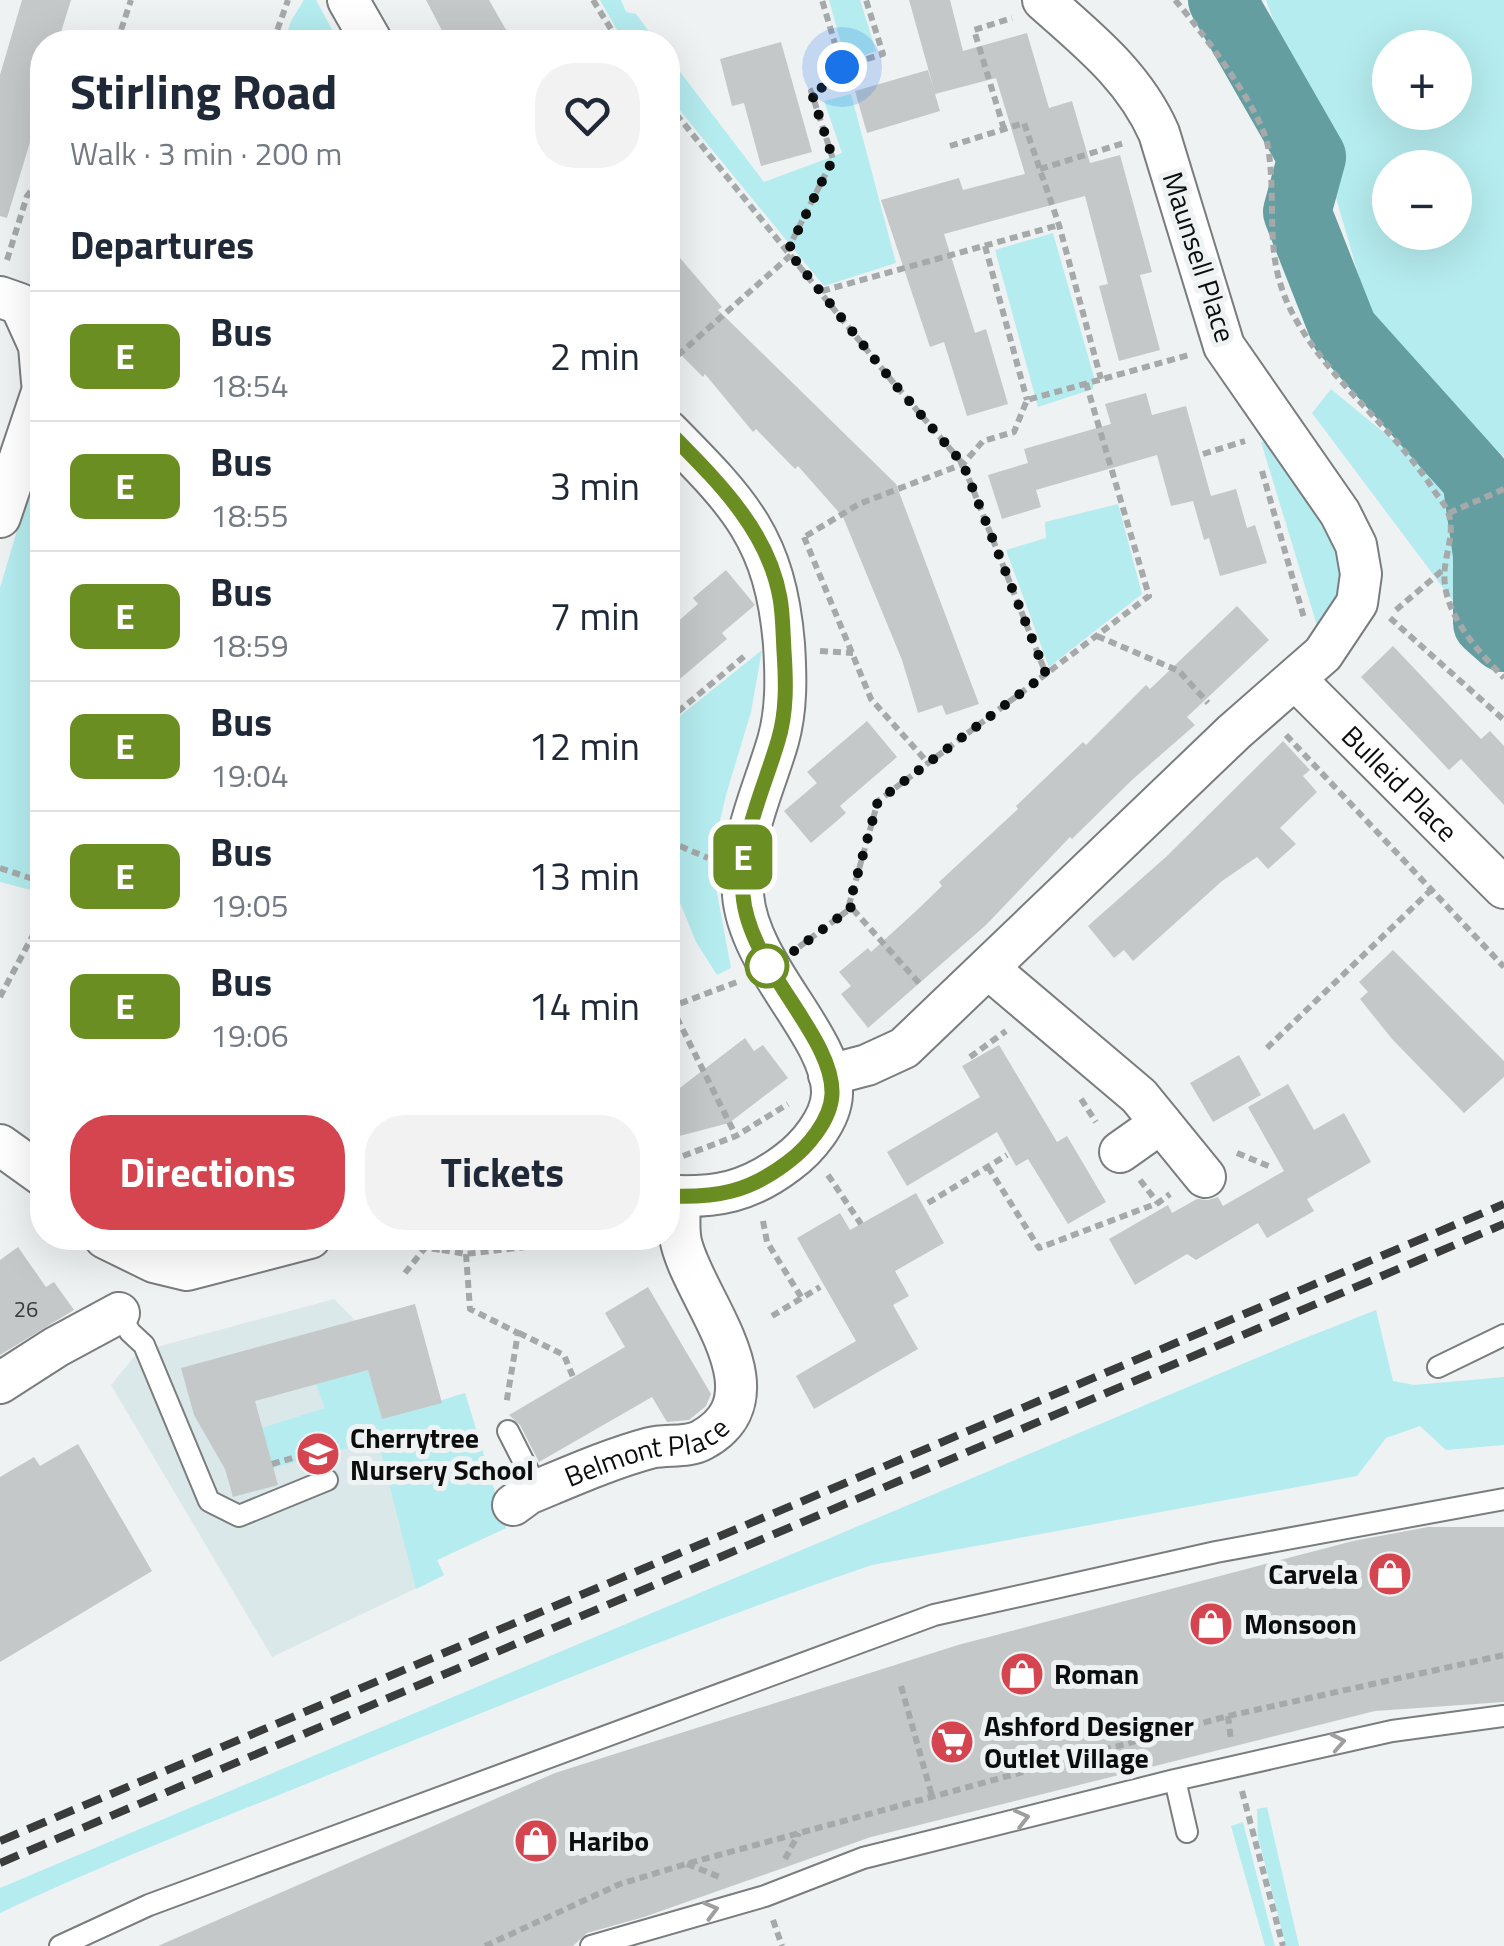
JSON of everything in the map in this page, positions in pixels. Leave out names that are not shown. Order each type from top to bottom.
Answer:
[{"type":"street","points":[[348,0],[365,30]]},
{"type":"street","name":"Maunsell Place","points":[[829,1074],[868,1066],[904,1048],[1309,666],[1357,602],[1361,574],[1356,545],[1323,487],[1235,361],[1159,132],[1136,89],[1046,3]]},
{"type":"street","points":[[3,280],[30,327]]},
{"type":"street","points":[[0,517],[30,428]]},
{"type":"street","points":[[680,443],[728,493],[766,552],[780,597],[787,684],[780,736],[743,850],[744,898],[752,934],[769,970],[814,1041],[829,1074],[832,1096],[805,1150],[755,1186],[727,1192],[680,1184]]},
{"type":"street","name":"Bulleid Place","points":[[1309,666],[1504,888]]},
{"type":"street","points":[[989,970],[1139,1096],[1202,1174]]},
{"type":"street","points":[[1120,1152],[1162,1124]]},
{"type":"street","points":[[0,1146],[30,1166]]},
{"type":"street","name":"Belmont Place","points":[[526,1497],[650,1448],[700,1442],[719,1428],[732,1410],[738,1382],[730,1352],[680,1232]]},
{"type":"street","points":[[130,1250],[154,1262],[187,1270],[264,1250]]},
{"type":"street","points":[[0,1384],[56,1347],[120,1313]]},
{"type":"lane","points":[[120,1313],[130,1332],[144,1344],[208,1502],[239,1516],[327,1480]]},
{"type":"lane","points":[[1438,1367],[1504,1335]]},
{"type":"lane","points":[[508,1431],[526,1497]]},
{"type":"lane","points":[[60,1946],[149,1905],[934,1615],[1216,1552],[1504,1499]]},
{"type":"lane","points":[[591,1946],[765,1896],[863,1858],[1235,1764],[1392,1731],[1504,1716]]},
{"type":"lane","points":[[1174,1780],[1187,1832]]},
{"type":"path","points":[[121,30],[130,0]]},
{"type":"path","points":[[277,30],[288,0]]},
{"type":"path","points":[[594,0],[612,30]]},
{"type":"path","points":[[680,353],[789,253],[833,159],[811,91],[846,80],[822,0]]},
{"type":"path","points":[[842,67],[883,54],[866,0]]},
{"type":"path","points":[[1174,0],[1196,25],[1244,96],[1268,144],[1275,270],[1294,317],[1334,374],[1419,467],[1449,513],[1451,543],[1444,568],[1445,592],[1478,651],[1504,678]]},
{"type":"path","points":[[1004,130],[974,30],[1046,3]]},
{"type":"path","points":[[680,119],[963,464],[1046,674]]},
{"type":"path","points":[[950,146],[1024,123],[1059,226],[1101,378]]},
{"type":"path","points":[[1040,168],[1159,132]]},
{"type":"path","points":[[3,280],[30,192]]},
{"type":"path","points":[[822,292],[1059,226]]},
{"type":"path","points":[[766,552],[806,536],[859,504],[963,464],[984,441],[1014,432],[1027,400],[985,246]]},
{"type":"path","points":[[1027,400],[1101,378],[1235,361],[1252,439],[1203,454]]},
{"type":"path","points":[[943,1010],[849,905],[878,801],[1149,596],[1086,382]]},
{"type":"path","points":[[1258,457],[1309,635],[1309,666]]},
{"type":"path","points":[[1449,513],[1504,488]]},
{"type":"path","points":[[806,536],[872,699],[928,763]]},
{"type":"path","points":[[1388,617],[1504,720]]},
{"type":"path","points":[[680,708],[782,626]]},
{"type":"path","points":[[1096,636],[1178,671],[1247,721],[1432,889],[1504,966]]},
{"type":"path","points":[[0,868],[30,878]]},
{"type":"path","points":[[1267,1048],[1432,889]]},
{"type":"path","points":[[680,1003],[769,970],[851,908]]},
{"type":"path","points":[[0,997],[30,941]]},
{"type":"path","points":[[680,1028],[736,1136],[680,1179]]},
{"type":"path","points":[[970,1057],[1008,1030]]},
{"type":"path","points":[[1080,1098],[1158,1203]]},
{"type":"path","points":[[805,1150],[836,1184],[861,1224]]},
{"type":"path","points":[[928,1203],[1008,1155]]},
{"type":"path","points":[[988,1166],[1038,1248],[1158,1203],[1202,1174]]},
{"type":"path","points":[[755,1186],[767,1242],[803,1300]]},
{"type":"path","points":[[405,1273],[423,1250]]},
{"type":"path","points":[[442,1250],[466,1254],[500,1250]]},
{"type":"path","points":[[466,1254],[470,1309],[564,1355],[573,1377]]},
{"type":"path","points":[[772,1316],[820,1287]]},
{"type":"path","points":[[508,1431],[504,1416],[518,1333]]},
{"type":"path","points":[[485,1946],[620,1884],[1228,1716],[1504,1655]]},
{"type":"path","points":[[900,1686],[932,1796]]},
{"type":"path","points":[[1228,1716],[1235,1764],[1284,1946]]},
{"type":"shaded area","points":[[304,0],[316,0],[332,30],[288,30]]},
{"type":"shaded area","points":[[600,0],[621,0],[626,12],[636,14],[648,30],[617,30]]},
{"type":"shaded area","points":[[829,0],[860,0],[876,51],[846,61]]},
{"type":"shaded area","points":[[1266,0],[1504,0],[1504,457],[1372,322],[1330,177]]},
{"type":"shaded area","points":[[680,72],[764,182],[842,153],[824,101],[851,94],[896,263],[824,286],[680,111]]},
{"type":"shaded area","points":[[1053,233],[1094,377],[1093,389],[1038,407],[995,250]]},
{"type":"shaded area","points":[[1331,389],[1485,516],[1504,509],[1504,661],[1495,657],[1312,413]]},
{"type":"shaded area","points":[[1268,441],[1339,550],[1345,597],[1319,632],[1261,442]]},
{"type":"shaded area","points":[[30,487],[30,890],[0,882],[0,588]]},
{"type":"shaded area","points":[[1118,504],[1142,594],[1049,667],[1006,550],[1046,538],[1045,522]]},
{"type":"shaded area","points":[[762,650],[751,712],[711,860],[731,968],[717,975],[696,942],[680,903],[680,716]]},
{"type":"shaded area","name":"Cherrytree Nursery School","points":[[334,1299],[355,1320],[382,1419],[465,1393],[506,1528],[437,1560],[444,1575],[272,1657],[111,1385],[138,1352]]},
{"type":"shaded area","points":[[1376,1310],[1393,1381],[1414,1385],[1504,1377],[1504,1445],[1446,1450],[1420,1426],[1386,1438],[1357,1476],[872,1565],[557,1683],[138,1852],[0,1913],[0,1888]]},
{"type":"shaded area","points":[[368,1370],[382,1419],[465,1393],[506,1528],[437,1560],[444,1575],[416,1589],[378,1440],[273,1468],[262,1428],[325,1408],[316,1384]]},
{"type":"shaded area","points":[[1267,1807],[1299,1946],[1286,1946],[1258,1837],[1257,1809]]},
{"type":"shaded area","points":[[1243,1822],[1275,1946],[1265,1946],[1231,1826]]},
{"type":"building","points":[[22,0],[71,0],[62,30],[30,30],[30,142],[7,218],[0,216],[0,75]]},
{"type":"building","points":[[426,0],[489,0],[506,30],[442,30]]},
{"type":"building","points":[[909,0],[950,0],[963,51],[1027,33],[1049,108],[1072,101],[1090,163],[1120,155],[1152,272],[1140,275],[1160,350],[1119,361],[1099,286],[1108,284],[1085,196],[944,234],[975,333],[986,329],[1008,404],[967,416],[944,342],[930,347],[881,200],[959,178],[963,190],[1025,174],[996,78],[935,94],[940,111],[867,133],[855,91],[928,70],[935,93]]},
{"type":"building","points":[[781,42],[812,152],[761,166],[744,103],[732,106],[720,59]]},
{"type":"building","points":[[680,258],[722,307],[718,310],[896,484],[979,704],[946,715],[942,705],[918,713],[902,660],[843,517],[798,466],[795,469],[756,429],[753,432],[705,374],[703,377],[680,354]]},
{"type":"building","points":[[1146,393],[1152,415],[1186,406],[1211,496],[1236,489],[1247,528],[1255,525],[1267,563],[1220,576],[1193,501],[1171,506],[1157,455],[1036,490],[1041,507],[1002,519],[988,475],[1028,463],[1024,449],[1111,424],[1105,404]]},
{"type":"building","points":[[726,570],[755,605],[722,633],[727,639],[680,679],[680,620],[698,604],[693,598]]},
{"type":"building","points":[[1237,606],[1269,640],[1187,717],[1195,725],[1070,837],[986,925],[868,1028],[841,994],[851,986],[839,972],[868,948],[871,952],[915,912],[942,886],[939,882],[1083,742],[1086,745],[1146,685],[1150,689]]},
{"type":"building","points":[[1393,646],[1481,739],[1490,731],[1504,746],[1504,805],[1461,759],[1449,770],[1361,677]]},
{"type":"building","points":[[867,721],[897,757],[840,806],[846,813],[811,843],[784,811],[817,783],[807,772]]},
{"type":"building","points":[[1283,741],[1310,770],[1303,776],[1317,792],[1280,828],[1296,844],[1268,869],[1257,857],[1222,881],[1133,961],[1124,950],[1114,958],[1088,926],[1167,856]]},
{"type":"building","points":[[1393,950],[1504,1061],[1504,1077],[1464,1113],[1392,1039],[1360,999],[1368,992],[1359,982]]},
{"type":"building","points":[[745,1038],[754,1051],[763,1045],[788,1078],[729,1123],[680,1136],[680,1088]]},
{"type":"building","points":[[999,1045],[1057,1142],[1067,1136],[1106,1202],[1068,1224],[1028,1159],[1016,1166],[997,1132],[907,1186],[887,1152],[980,1097],[962,1066]]},
{"type":"building","points":[[1239,1055],[1261,1095],[1213,1122],[1190,1083]]},
{"type":"building","points":[[1288,1084],[1314,1130],[1344,1113],[1371,1162],[1307,1199],[1314,1211],[1267,1238],[1258,1223],[1196,1260],[1187,1254],[1135,1285],[1109,1239],[1168,1205],[1172,1213],[1197,1199],[1218,1197],[1223,1206],[1284,1171],[1248,1107]]},
{"type":"building","points":[[916,1193],[944,1243],[895,1271],[909,1296],[893,1305],[918,1349],[814,1409],[796,1376],[856,1341],[797,1238],[840,1213],[850,1230]]},
{"type":"building","points":[[18,1247],[46,1287],[54,1282],[74,1310],[0,1355],[0,1260]]},
{"type":"building","points":[[648,1287],[711,1394],[706,1406],[689,1420],[667,1422],[652,1397],[539,1462],[520,1425],[509,1415],[625,1347],[605,1313]]},
{"type":"building","points":[[415,1304],[442,1403],[382,1419],[368,1370],[255,1401],[278,1485],[233,1497],[225,1469],[194,1415],[181,1368]]},
{"type":"building","points":[[78,1444],[152,1571],[0,1662],[0,1477],[34,1457],[40,1466]]},
{"type":"building","name":"Ashford Designer Outlet Village","points":[[1428,1527],[1504,1527],[1504,1702],[1375,1711],[871,1837],[644,1917],[587,1933],[573,1946],[158,1946],[555,1773],[958,1645],[1353,1541]]},
{"type":"waterway","points":[[1222,0],[1312,157],[1297,212],[1344,331],[1476,478],[1487,555],[1487,623],[1504,638]]},
{"type":"railway","points":[[0,1841],[1504,1204]]},
{"type":"railway","points":[[0,1863],[1504,1224]]},
{"type":"bus line","name":"E","points":[[680,443],[728,493],[766,552],[780,597],[787,684],[780,736],[743,850],[744,898],[752,934],[769,970],[814,1041],[829,1074],[832,1096],[805,1150],[755,1186],[680,1196]]},
{"type":"place","name":"Cherrytree Nursery School","points":[[318,1454]]},
{"type":"place","name":"Carvela","points":[[1390,1574]]},
{"type":"place","name":"Monsoon","points":[[1211,1624]]},
{"type":"place","name":"Roman","points":[[1022,1674]]},
{"type":"place","name":"Ashford Designer Outlet Village","points":[[952,1742]]},
{"type":"place","name":"Haribo","points":[[536,1841]]},
{"type":"route","points":[[767,966],[769,970],[851,908],[878,801],[1046,674],[963,464],[788,251],[833,159],[811,91],[846,80],[842,67]]}]
